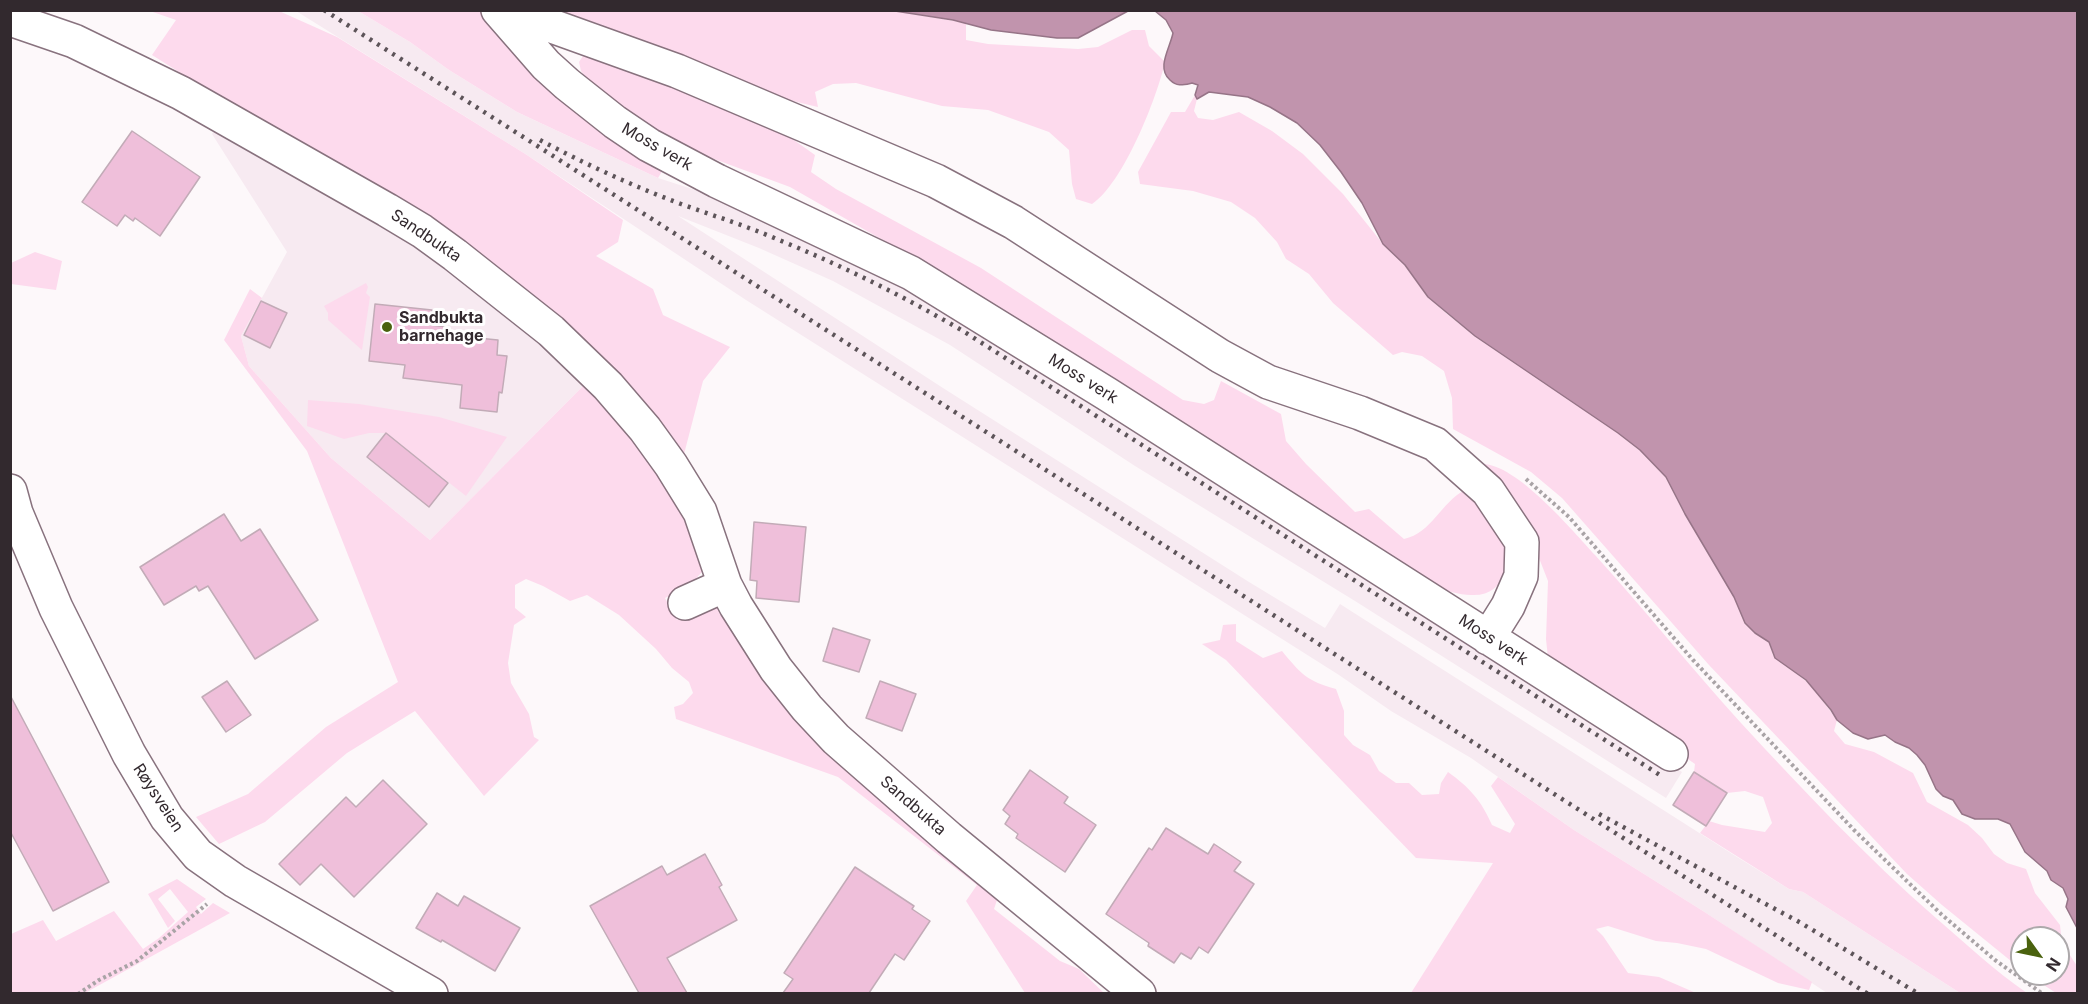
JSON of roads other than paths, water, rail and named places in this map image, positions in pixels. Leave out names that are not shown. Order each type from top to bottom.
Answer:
[{"type":"street","name":"Moss verk","points":[[498,10],[546,65],[567,84],[615,122],[649,145],[717,181],[911,273],[1107,394],[1671,754]]},
{"type":"street","points":[[516,10],[549,25],[677,71],[936,181],[1014,222],[1220,356],[1268,382],[1360,413],[1435,444],[1488,491],[1522,542],[1521,576],[1508,606],[1488,638]]},
{"type":"street","name":"Sandbukta","points":[[10,19],[74,41],[182,93],[387,210],[422,231],[455,255],[551,331],[608,386],[645,429],[671,465],[700,512],[725,585],[749,629],[776,669],[807,708],[836,739],[949,838],[1138,993]]},
{"type":"street","name":"Røysveien","points":[[10,491],[16,513],[56,608],[129,754],[175,828],[198,855],[236,881],[431,993]]},
{"type":"street","points":[[685,603],[725,585]]},
{"type":"railway","points":[[324,10],[1868,994]]},
{"type":"railway","points":[[540,140],[645,190],[755,230],[826,260],[873,282],[963,331],[1663,777]]},
{"type":"railway","points":[[1599,814],[1801,923],[1919,994]]},
{"type":"place","name":"Sandbukta barnehage","points":[[387,327]]}]
